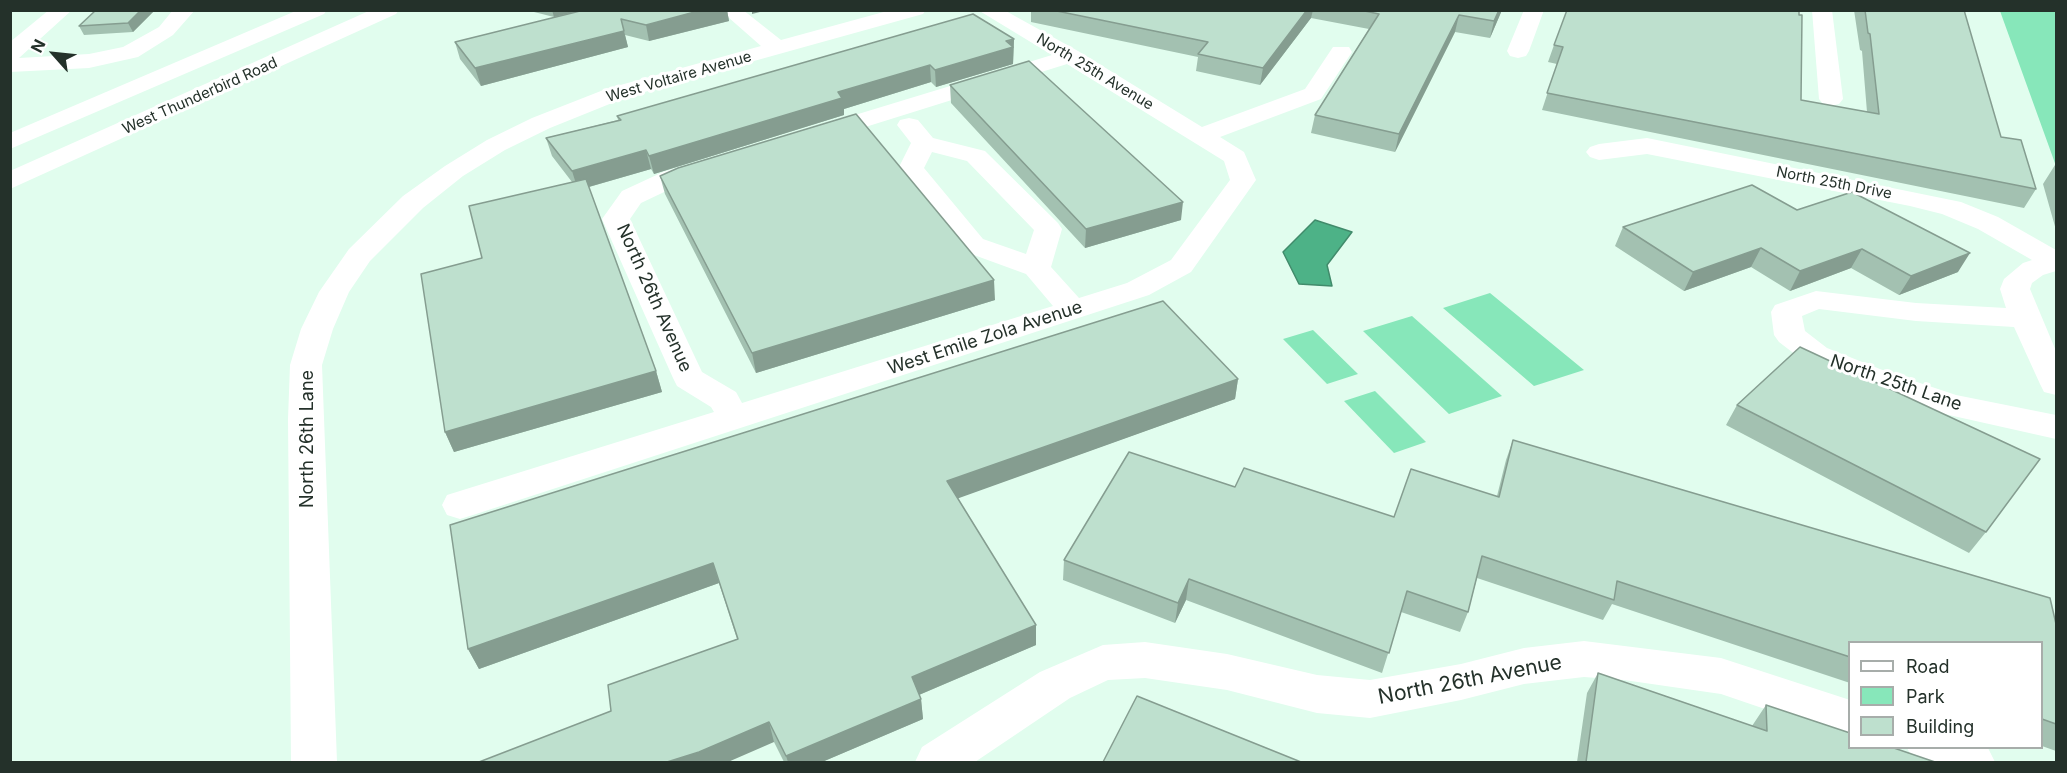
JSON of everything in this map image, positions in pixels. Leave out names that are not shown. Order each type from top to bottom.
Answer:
[{"type":"street","points":[[10,54],[62,10]]},
{"type":"street","points":[[10,54],[100,50],[130,42],[166,10]]},
{"type":"street","points":[[10,65],[89,61],[130,52],[166,31],[185,10]]},
{"type":"street","name":"West Thunderbird Road","points":[[10,142],[316,10]]},
{"type":"street","name":"West Thunderbird Road","points":[[10,181],[389,10]]},
{"type":"street","points":[[730,10],[779,49]]},
{"type":"street","name":"West Voltaire Avenue","points":[[454,171],[496,145],[581,106],[657,81],[916,10]]},
{"type":"street","name":"North 25th Avenue","points":[[988,10],[1070,56],[1200,136]]},
{"type":"street","points":[[1518,51],[1534,10]]},
{"type":"street","points":[[1822,10],[1831,99]]},
{"type":"street","points":[[1200,136],[1313,94],[1341,52]]},
{"type":"street","points":[[795,141],[1070,56]]},
{"type":"street","points":[[896,110],[924,143],[976,156],[1048,229],[1036,268]]},
{"type":"street","name":"West Emile Zola Avenue","points":[[460,505],[1138,289],[1181,266],[1243,180],[1235,157],[1200,136]]},
{"type":"street","points":[[924,143],[911,169],[974,244],[1036,268],[1073,310]]},
{"type":"street","name":"North 25th Drive","points":[[1599,152],[1647,146],[1910,198],[1951,208],[1988,223],[2055,262]]},
{"type":"street","name":"North 26th Avenue","points":[[728,161],[672,178],[631,197],[616,219],[689,378],[724,400],[734,418]]},
{"type":"street","name":"North 26th Lane","points":[[314,762],[305,419],[306,365],[317,329],[334,292],[359,255],[412,202],[454,171]]},
{"type":"street","points":[[2055,262],[2033,269],[2019,279],[2015,290],[2025,318],[2056,384]]},
{"type":"street","name":"North 25th Lane","points":[[2025,318],[1916,312],[1816,300],[1786,312],[1790,335],[1816,355],[1878,381],[1952,405],[2056,427]]},
{"type":"street","name":"North 26th Avenue","points":[[938,762],[1055,685],[1102,663],[1145,660],[1227,672],[1317,694],[1370,699],[1461,682],[1524,666],[1584,659],[1721,676],[1848,718]]},
{"type":"street","points":[[1936,749],[1972,762]]},
{"type":"green space","points":[[2000,11],[2056,11],[2056,166]]},
{"type":"green space","points":[[1490,293],[1584,370],[1534,386],[1443,308]]},
{"type":"green space","points":[[1412,316],[1502,396],[1449,414],[1363,331]]},
{"type":"green space","points":[[1313,330],[1358,374],[1327,384],[1283,339]]},
{"type":"green space","points":[[1375,391],[1426,442],[1394,453],[1344,401]]},
{"type":"shaded area","points":[[1315,220],[1352,232],[1327,265],[1332,286],[1299,284],[1283,252]]},
{"type":"building","points":[[96,10],[141,10],[128,23],[79,26]]},
{"type":"building","points":[[584,10],[702,10],[646,25],[621,19],[624,31],[475,68],[455,42]]},
{"type":"building","points":[[1052,10],[1307,10],[1263,68],[1198,54],[1208,42]]},
{"type":"building","points":[[1360,10],[1499,10],[1494,21],[1459,15],[1399,134],[1315,115],[1379,14]]},
{"type":"building","points":[[1567,10],[1799,10],[1799,15],[1802,15],[1801,100],[1879,114],[1865,10],[1964,10],[2001,137],[2021,140],[2036,189],[1547,93],[1563,47],[1554,45]]},
{"type":"building","points":[[973,14],[1014,39],[1006,41],[1013,47],[935,70],[930,65],[838,92],[842,98],[649,156],[646,150],[572,171],[546,138],[621,120],[617,116]]},
{"type":"building","points":[[1029,61],[1183,202],[1086,229],[950,85]]},
{"type":"building","points":[[856,114],[994,280],[752,353],[660,176],[678,168]]},
{"type":"building","points":[[586,179],[656,371],[445,432],[421,274],[482,258],[469,206]]},
{"type":"building","points":[[1752,185],[1797,210],[1852,192],[1970,253],[1911,276],[1862,249],[1800,271],[1761,248],[1693,272],[1623,227]]},
{"type":"building","points":[[1163,301],[1238,379],[947,481],[1036,625],[912,677],[921,699],[786,756],[769,722],[699,752],[667,762],[479,762],[611,711],[608,685],[738,639],[713,563],[468,649],[450,525]]},
{"type":"building","points":[[1800,347],[2040,459],[1986,532],[1737,405]]},
{"type":"building","points":[[1513,440],[2050,598],[2056,624],[2056,724],[2043,719],[2043,641],[1848,641],[1848,656],[1617,581],[1614,600],[1482,556],[1468,612],[1407,591],[1389,653],[1189,579],[1178,603],[1064,560],[1129,452],[1235,487],[1244,468],[1394,517],[1411,469],[1499,497]]},
{"type":"building","points":[[1598,673],[1767,731],[1766,705],[1848,732],[1848,749],[1897,749],[1935,762],[1586,762]]},
{"type":"building","points":[[1137,696],[1301,762],[1103,762]]}]
